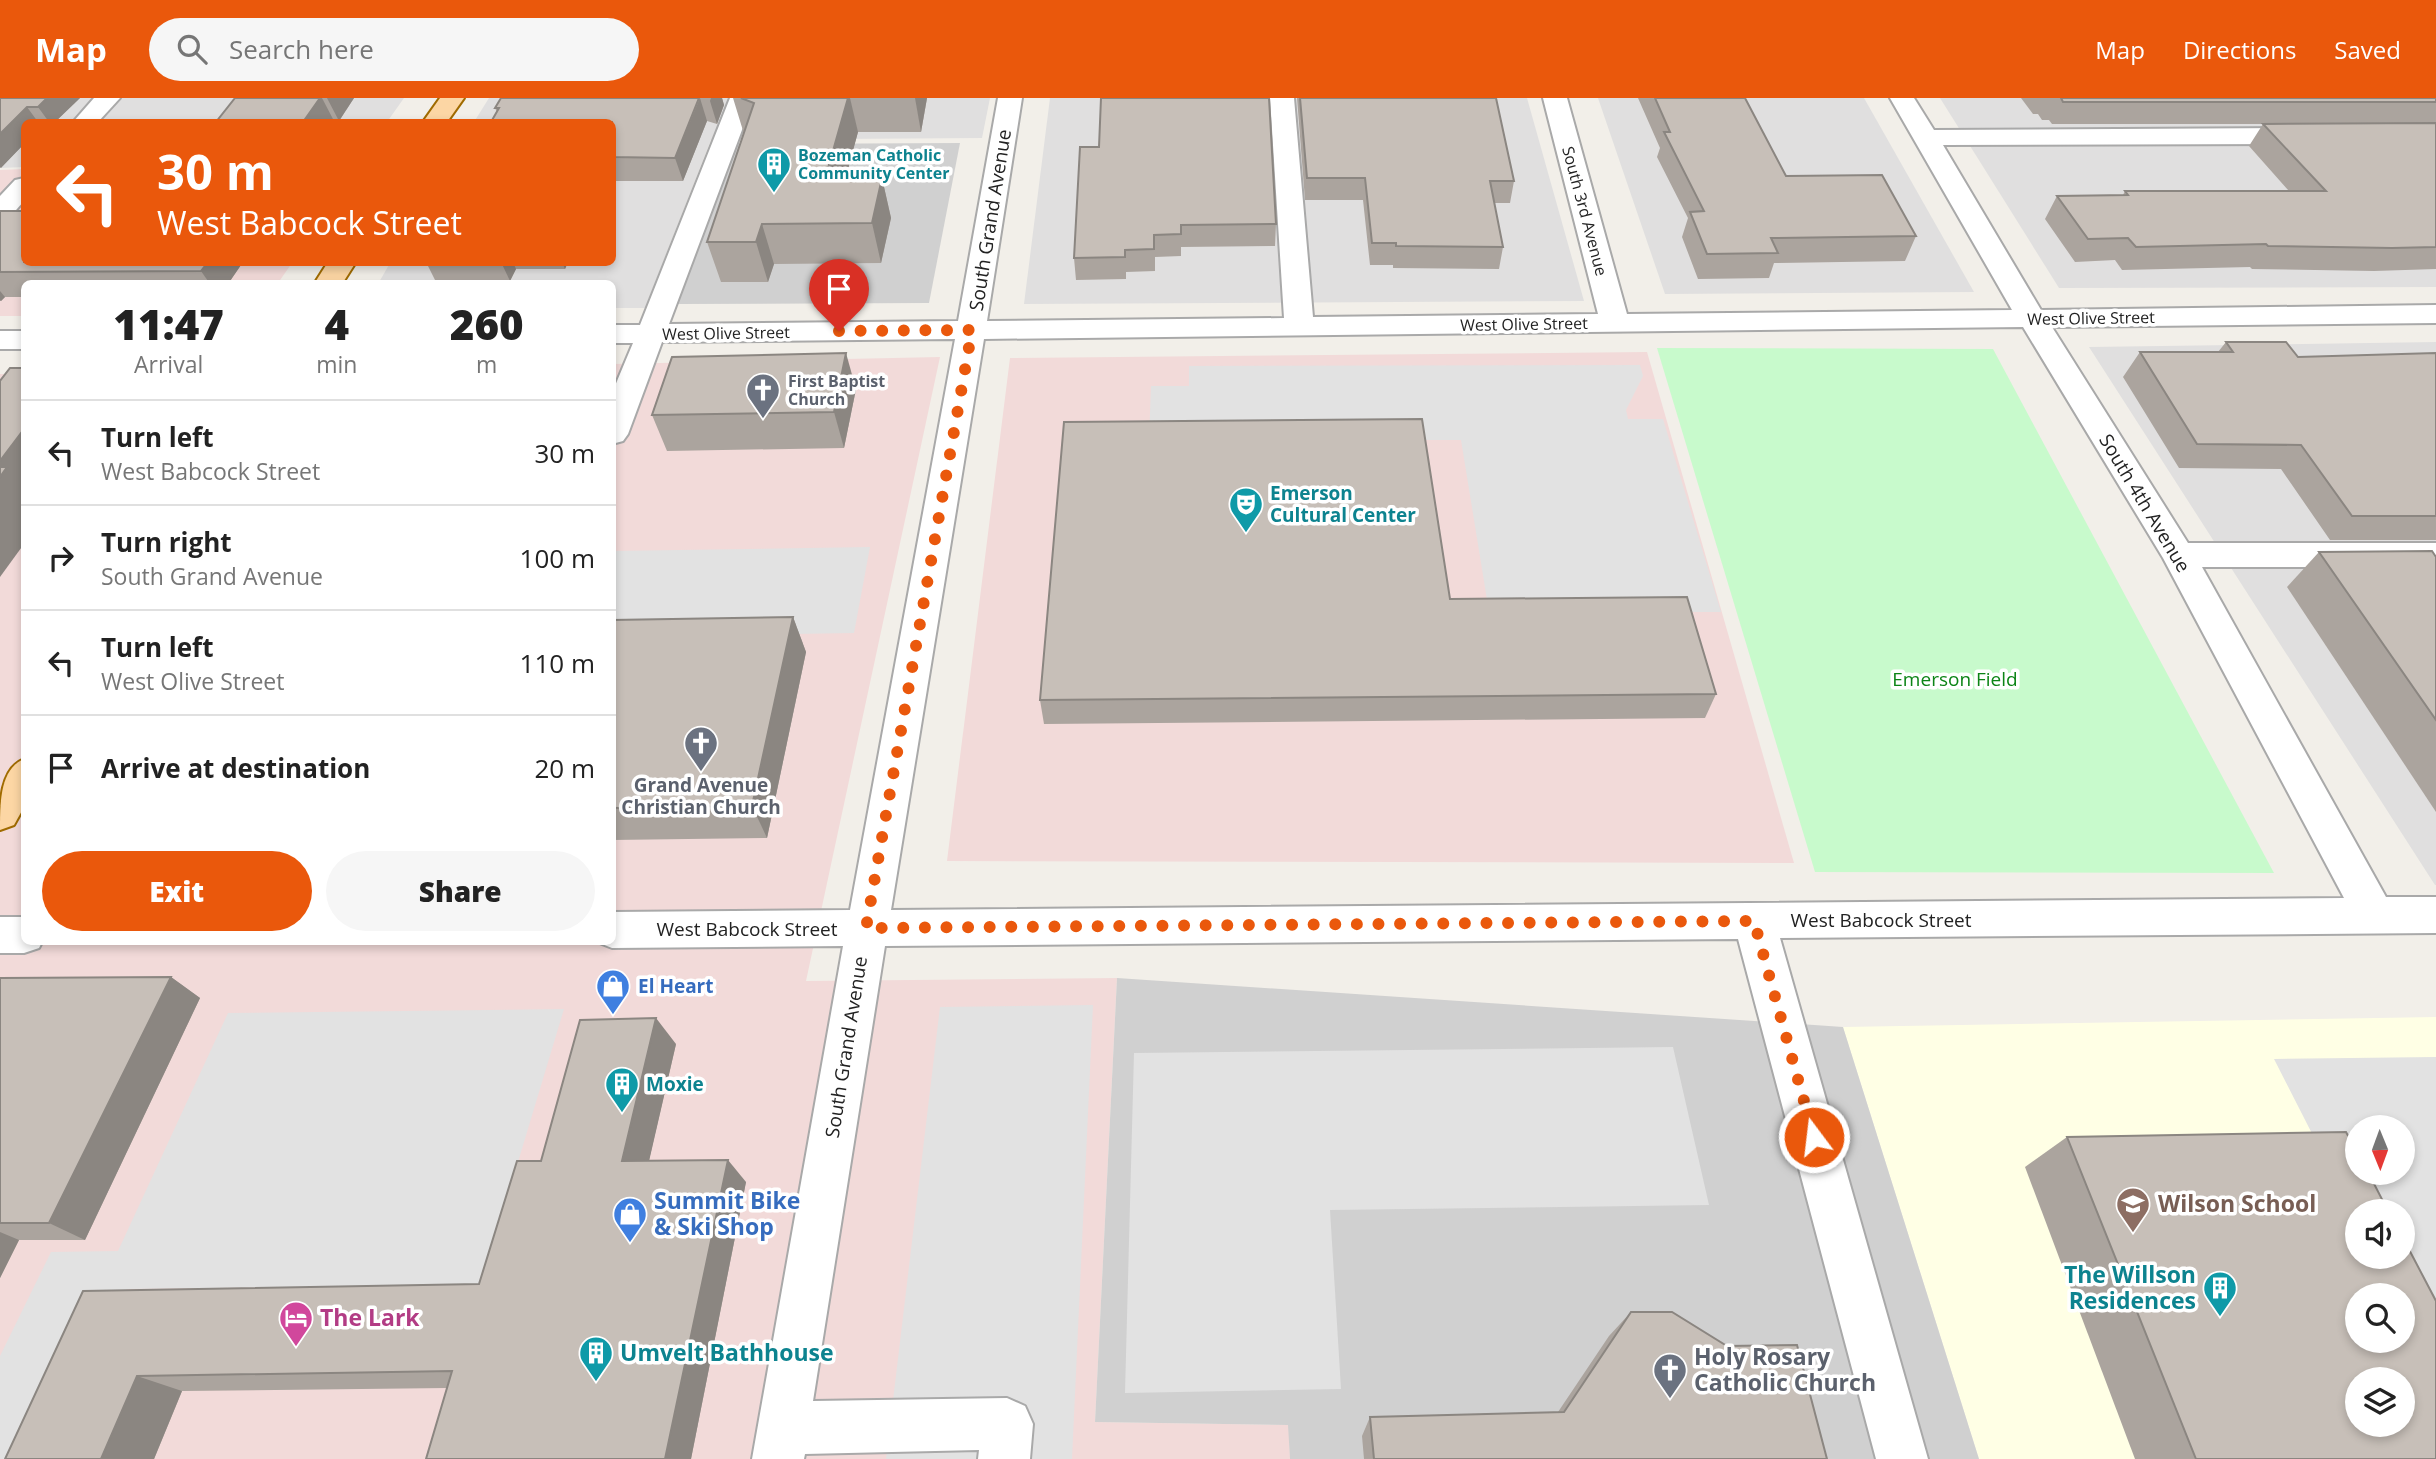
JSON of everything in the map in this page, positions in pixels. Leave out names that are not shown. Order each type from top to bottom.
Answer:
[{"type":"main road","points":[[437,119],[452,98]]},
{"type":"main road","points":[[0,814],[21,779]]},
{"type":"street","points":[[88,119],[108,98]]},
{"type":"street","points":[[616,424],[742,98]]},
{"type":"street","name":"South Grand Avenue","points":[[780,1444],[866,928],[972,330],[1010,98]]},
{"type":"street","points":[[1282,98],[1298,327]]},
{"type":"street","name":"South 3rd Avenue","points":[[1555,98],[1615,323]]},
{"type":"street","name":"South 4th Avenue","points":[[1902,98],[2032,319],[2178,555],[2375,916]]},
{"type":"street","points":[[1926,138],[2326,135]]},
{"type":"street","points":[[0,212],[21,189]]},
{"type":"street","name":"West Olive Street","points":[[616,334],[2436,314]]},
{"type":"street","points":[[0,341],[21,340]]},
{"type":"street","points":[[2178,555],[2436,555]]},
{"type":"street","name":"West Babcock Street","points":[[616,930],[2436,915]]},
{"type":"street","points":[[1754,921],[1902,1459]]},
{"type":"street","points":[[0,935],[21,935]]},
{"type":"street","points":[[780,1444],[1006,1441]]},
{"type":"shaded area","points":[[0,98],[404,98],[389,119],[21,119],[21,167],[0,168]]},
{"type":"shaded area","points":[[489,98],[990,98],[982,138],[711,140],[645,308],[616,308],[616,280],[380,280],[388,266],[616,266],[616,119],[476,119]]},
{"type":"shaded area","points":[[1050,98],[1527,98],[1584,301],[1024,304]]},
{"type":"shaded area","points":[[1598,98],[1864,98],[1974,292],[1665,294]]},
{"type":"shaded area","points":[[1940,98],[2436,98],[2436,287],[2059,288]]},
{"type":"shaded area","points":[[960,143],[929,303],[677,304],[737,144]]},
{"type":"shaded area","points":[[21,169],[21,266],[290,266],[280,280],[21,280],[21,316],[0,316],[0,170]]},
{"type":"shaded area","points":[[2436,342],[2436,885],[2435,885],[2089,347]]},
{"type":"shaded area","points":[[1647,352],[1794,863],[947,861],[1010,358]]},
{"type":"shaded area","points":[[940,357],[806,981],[1117,978],[1095,1422],[1289,1425],[1290,1459],[0,1459],[0,374],[21,374],[21,945],[616,945],[616,364]]},
{"type":"shaded area","points":[[1640,365],[1643,376],[1626,410],[1628,419],[1663,419],[1721,612],[1489,612],[1461,440],[1149,440],[1151,386],[1189,386],[1189,366]]},
{"type":"shaded area","points":[[870,547],[854,633],[616,637],[616,551]]},
{"type":"shaded area","points":[[1117,978],[1843,1027],[1979,1459],[1290,1459],[1288,1425],[1095,1422]]},
{"type":"shaded area","points":[[1093,1005],[1072,1459],[886,1459],[940,1007]]},
{"type":"shaded area","points":[[564,1009],[481,1285],[127,1289],[50,1459],[0,1459],[0,1356],[51,1252],[118,1251],[228,1013]]},
{"type":"shaded area","name":"Wilson School","points":[[2436,1017],[2436,1459],[1979,1459],[1843,1027]]},
{"type":"shaded area","points":[[1673,1047],[1709,1205],[1330,1210],[1341,1389],[1125,1393],[1134,1053]]},
{"type":"shaded area","points":[[2436,1057],[2436,1352],[2415,1316],[2415,1283],[2403,1283],[2403,1269],[2415,1269],[2415,1199],[2345,1199],[2274,1059]]},
{"type":"green space","name":"Emerson Field","points":[[1657,348],[1993,349],[2274,873],[1815,872]]},
{"type":"building","points":[[0,98],[47,98],[38,107],[27,107],[0,134]]},
{"type":"building","points":[[235,98],[320,98],[305,119],[218,119]]},
{"type":"building","points":[[501,98],[699,98],[675,158],[616,157],[616,119],[493,119],[499,108],[495,108]]},
{"type":"building","points":[[741,98],[848,98],[825,179],[882,178],[872,223],[762,224],[756,242],[707,242],[754,103]]},
{"type":"building","points":[[1101,98],[1269,98],[1276,224],[1181,225],[1181,234],[1154,235],[1154,249],[1125,250],[1125,257],[1074,258],[1080,147],[1099,147]]},
{"type":"building","points":[[1300,98],[1496,98],[1514,181],[1490,181],[1503,247],[1396,246],[1396,243],[1372,243],[1365,178],[1307,178]]},
{"type":"building","points":[[1655,98],[1745,98],[1786,176],[1882,175],[1916,236],[1771,238],[1778,253],[1707,254],[1690,212],[1704,211],[1664,132],[1670,132]]},
{"type":"building","points":[[2061,98],[2436,98],[2436,102],[2063,102]]},
{"type":"building","points":[[2436,123],[2436,247],[2266,244],[2136,247],[2128,238],[2088,239],[2057,196],[2128,195],[2125,191],[2326,191],[2263,124]]},
{"type":"building","points":[[0,211],[21,211],[21,266],[205,266],[201,271],[0,272]]},
{"type":"building","points":[[2226,342],[2286,342],[2298,357],[2436,353],[2436,516],[2352,516],[2301,445],[2197,444],[2140,352],[2233,352]]},
{"type":"building","points":[[846,353],[834,412],[652,415],[672,357]]},
{"type":"building","points":[[10,368],[21,368],[21,433],[0,461],[0,381]]},
{"type":"building","name":"Emerson Cultural Center","points":[[1422,419],[1450,599],[1687,597],[1716,694],[1040,700],[1064,422]]},
{"type":"building","points":[[0,467],[7,467],[0,477]]},
{"type":"building","points":[[2432,551],[2436,557],[2436,720],[2319,552]]},
{"type":"building","name":"Grand Avenue Christian Church","points":[[793,617],[752,806],[616,808],[616,620]]},
{"type":"building","points":[[171,977],[49,1223],[0,1223],[0,978]]},
{"type":"building","points":[[656,1018],[622,1161],[728,1160],[665,1459],[426,1459],[452,1371],[137,1376],[101,1459],[5,1459],[83,1291],[479,1284],[517,1161],[541,1161],[580,1020]]},
{"type":"building","name":"The Willson Residences","points":[[2345,1132],[2345,1185],[2375,1185],[2382,1199],[2345,1199],[2345,1269],[2415,1269],[2415,1261],[2436,1301],[2436,1459],[2196,1459],[2067,1137]]},
{"type":"building","name":"Holy Rosary Catholic Church","points":[[1631,1312],[1672,1312],[1727,1346],[1797,1345],[1827,1459],[1374,1459],[1370,1417],[1564,1412]]},
{"type":"place","name":"Bozeman Catholic Community Center","points":[[774,194]]},
{"type":"place","name":"First Baptist Church","points":[[763,420]]},
{"type":"place","name":"Emerson Cultural Center","points":[[1246,534]]},
{"type":"place","name":"Grand Avenue Christian Church","points":[[701,773]]},
{"type":"place","name":"El Heart","points":[[613,1016]]},
{"type":"place","name":"Moxie","points":[[622,1114]]},
{"type":"place","name":"Wilson School","points":[[2133,1234]]},
{"type":"place","name":"Summit Bike & Ski Shop","points":[[630,1244]]},
{"type":"place","name":"The Willson Residences","points":[[2220,1318]]},
{"type":"place","name":"The Lark","points":[[296,1348]]},
{"type":"place","name":"Umvelt Bathhouse","points":[[596,1383]]},
{"type":"place","name":"Holy Rosary Catholic Church","points":[[1670,1400]]},
{"type":"route","points":[[839,331],[972,330],[866,928],[1754,921],[1814,1137]]}]
